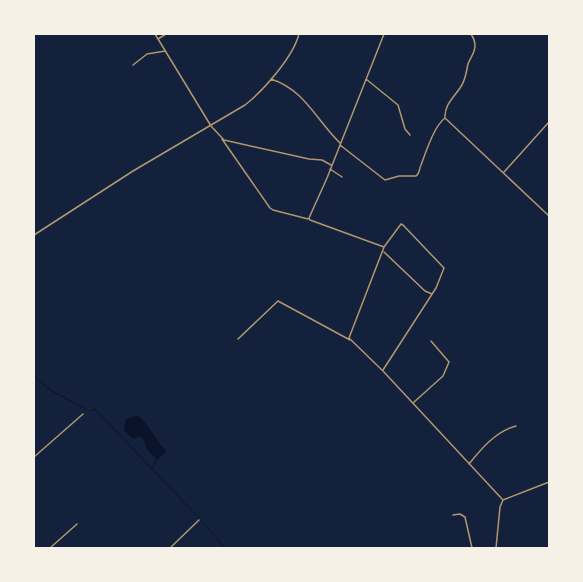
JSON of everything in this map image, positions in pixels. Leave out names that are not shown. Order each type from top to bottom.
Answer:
[{"type":"street","points":[[155,34],[211,126],[222,139],[270,208],[309,220],[384,247]]},
{"type":"street","points":[[158,39],[166,34]]},
{"type":"street","points":[[34,235],[133,171],[245,105],[270,79],[291,50],[298,34]]},
{"type":"street","points":[[309,220],[384,34]]},
{"type":"street","points":[[270,79],[282,83],[298,93],[340,144],[385,180],[399,176],[416,176],[419,174],[420,166],[436,128],[445,118],[445,111],[451,99],[461,87],[467,72],[475,46],[471,34]]},
{"type":"street","points":[[133,65],[147,54],[165,51]]},
{"type":"street","points":[[366,79],[398,105],[402,113],[405,129],[410,135]]},
{"type":"street","points":[[445,118],[549,216]]},
{"type":"street","points":[[504,172],[549,122]]},
{"type":"street","points":[[222,139],[309,159],[322,160],[331,165]]},
{"type":"street","points":[[330,169],[342,177]]},
{"type":"street","points":[[350,340],[349,337],[384,247],[401,224],[407,228],[444,268],[436,288],[383,370]]},
{"type":"street","points":[[383,252],[425,291],[432,294]]},
{"type":"street","points":[[238,340],[278,300],[350,340],[383,370],[502,500]]},
{"type":"street","points":[[413,403],[443,376],[448,366],[449,360],[431,341]]},
{"type":"street","points":[[34,457],[83,414]]},
{"type":"street","points":[[469,464],[494,437],[506,429],[516,426]]},
{"type":"street","points":[[502,500],[549,482]]},
{"type":"street","points":[[496,548],[502,500]]},
{"type":"street","points":[[453,515],[460,514],[465,517],[472,548]]},
{"type":"street","points":[[170,548],[199,520]]},
{"type":"street","points":[[50,548],[78,524]]},
{"type":"water","points":[[137,415],[144,421],[166,452],[157,460],[147,449],[143,438],[139,437],[133,439],[124,431],[126,419]]},
{"type":"waterway","points":[[34,376],[50,390],[86,409]]},
{"type":"waterway","points":[[90,411],[95,409],[198,517]]},
{"type":"waterway","points":[[153,468],[156,460]]},
{"type":"waterway","points":[[200,519],[225,548]]}]
